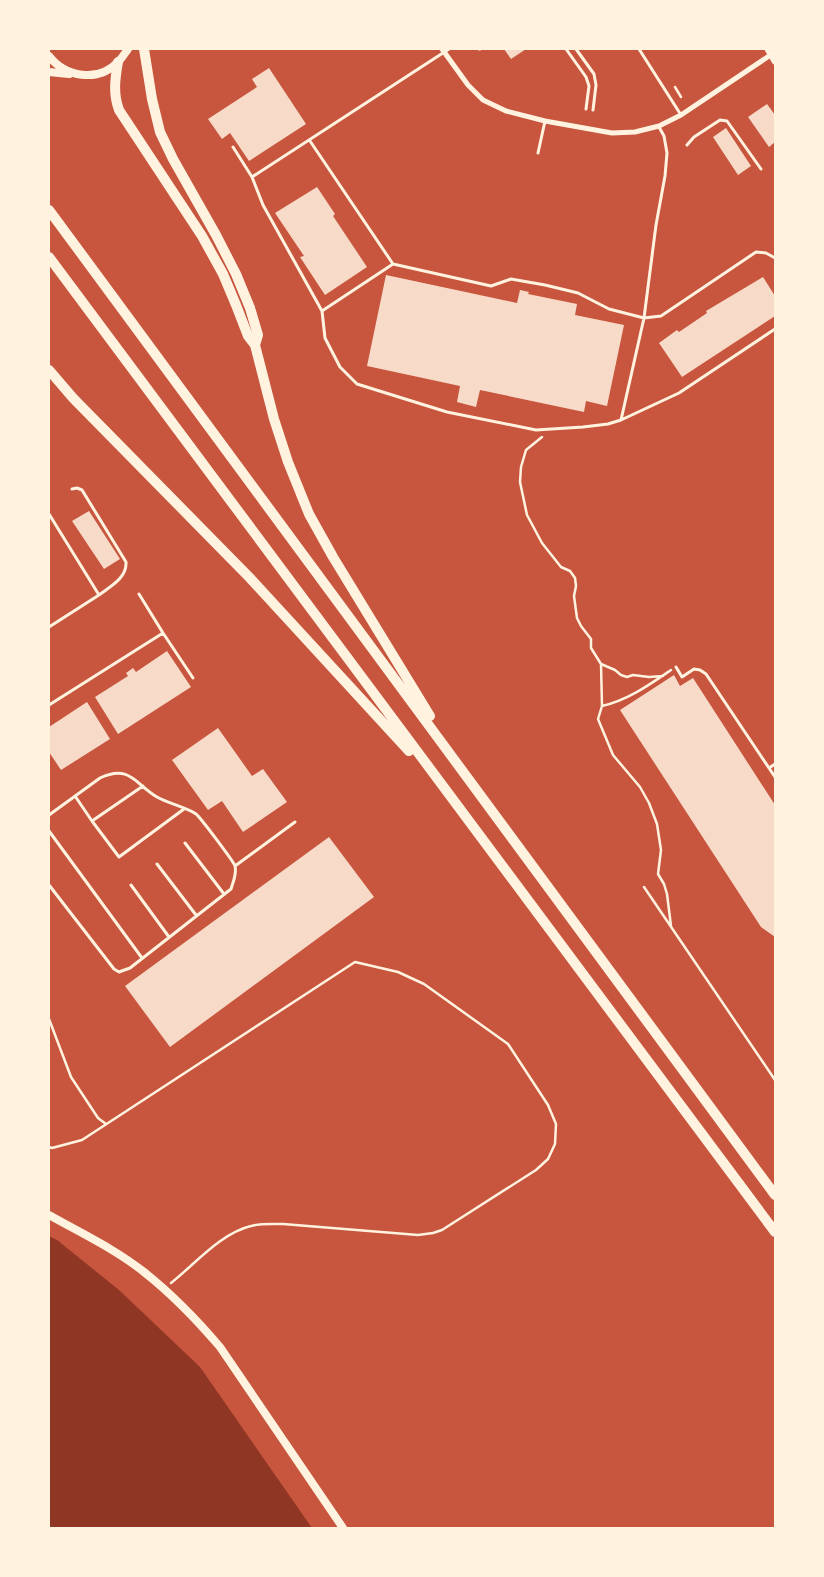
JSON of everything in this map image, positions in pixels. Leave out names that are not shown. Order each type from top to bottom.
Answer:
[{"type":"highway","points":[[144,49],[160,132],[236,274],[250,308],[258,335],[255,344]]},
{"type":"highway","points":[[119,61],[115,86],[119,110],[202,236],[223,274],[248,336],[255,344],[274,419],[288,462],[309,514],[333,558],[464,772]]},
{"type":"highway","points":[[49,210],[775,1196]]},
{"type":"highway","points":[[49,257],[775,1232]]},
{"type":"highway","points":[[49,370],[73,398],[250,578],[443,788]]},
{"type":"main road","points":[[119,61],[122,49]]},
{"type":"main road","points":[[49,72],[84,76],[101,72],[119,61],[128,49]]},
{"type":"main road","points":[[49,56],[65,71],[84,76]]},
{"type":"main road","points":[[49,1215],[121,1256],[144,1272],[203,1326],[343,1528]]},
{"type":"street","points":[[445,50],[468,85],[483,100],[506,111],[545,121],[612,133],[635,132],[659,126],[681,114],[772,54]]},
{"type":"lane","points":[[566,49],[586,78],[589,86],[586,109]]},
{"type":"lane","points":[[576,49],[594,74],[596,85],[593,110]]},
{"type":"lane","points":[[639,49],[681,114]]},
{"type":"lane","points":[[252,177],[310,141],[445,50]]},
{"type":"lane","points":[[686,145],[694,137],[720,120],[727,121],[761,169]]},
{"type":"lane","points":[[538,153],[545,121]]},
{"type":"lane","points":[[621,420],[644,318],[667,153],[664,136],[659,126]]},
{"type":"lane","points":[[310,141],[393,264],[491,286],[511,279],[554,287],[578,293],[609,308],[644,318],[661,316],[756,252],[766,253],[775,258]]},
{"type":"lane","points":[[233,147],[252,177],[263,205],[322,311],[325,338],[340,367],[357,384],[448,412],[536,430],[583,428],[621,420],[679,393],[775,329]]},
{"type":"lane","points":[[322,311],[393,264]]},
{"type":"lane","points":[[49,627],[108,589],[123,577],[127,569],[126,562],[82,490],[72,489]]},
{"type":"lane","points":[[49,514],[99,594]]},
{"type":"lane","points":[[138,594],[193,678]]},
{"type":"lane","points":[[49,705],[163,633]]},
{"type":"lane","points":[[676,667],[682,677],[694,669],[706,674],[775,777]]},
{"type":"lane","points":[[769,768],[775,764]]},
{"type":"lane","points":[[49,815],[110,774],[120,772],[132,776],[154,796],[196,814],[235,866],[235,880],[231,889],[125,971],[119,972],[114,969],[49,885]]},
{"type":"lane","points":[[92,821],[143,786]]},
{"type":"lane","points":[[75,796],[119,858],[184,809]]},
{"type":"lane","points":[[235,866],[295,822]]},
{"type":"lane","points":[[49,831],[142,958]]},
{"type":"lane","points":[[185,843],[224,894]]},
{"type":"lane","points":[[157,864],[196,915]]},
{"type":"lane","points":[[131,885],[169,937]]},
{"type":"path","points":[[675,87],[681,97]]},
{"type":"path","points":[[550,429],[526,450],[520,468],[520,482],[527,514],[542,543],[561,567],[570,571],[575,578],[574,596],[578,618],[581,626],[591,639],[594,653],[601,664],[602,706],[598,718],[613,755],[640,787],[657,824],[661,850],[658,874],[667,894],[671,926]]},
{"type":"path","points":[[601,664],[615,670],[626,678],[634,675],[663,676]]},
{"type":"path","points":[[602,706],[618,702],[676,667]]},
{"type":"path","points":[[644,887],[775,1080]]},
{"type":"path","points":[[49,1147],[52,1148],[82,1140],[356,962],[398,972],[424,984],[508,1044],[554,1116],[556,1144],[548,1159],[536,1170],[442,1230],[418,1235],[283,1224],[251,1226],[226,1237],[164,1289]]},
{"type":"path","points":[[49,1019],[71,1077],[98,1118],[106,1124]]},
{"type":"shaded area","points":[[49,1236],[57,1240],[119,1290],[200,1367],[312,1528],[49,1528]]},
{"type":"building","points":[[504,49],[526,49],[511,59]]},
{"type":"building","points":[[269,68],[306,124],[249,161],[230,133],[222,139],[208,119],[257,87],[252,79]]},
{"type":"building","points":[[767,104],[775,115],[775,142],[769,147],[748,117]]},
{"type":"building","points":[[726,128],[751,166],[738,175],[713,137]]},
{"type":"building","points":[[317,187],[335,214],[333,216],[367,267],[325,295],[300,257],[304,256],[275,213]]},
{"type":"building","points":[[386,275],[517,303],[520,290],[529,292],[528,294],[577,304],[575,315],[624,325],[607,406],[586,401],[584,412],[480,390],[476,407],[457,402],[460,386],[367,366]]},
{"type":"building","points":[[763,277],[775,296],[775,316],[682,377],[659,343],[707,313],[706,311]]},
{"type":"building","points":[[89,511],[120,559],[104,569],[72,521]]},
{"type":"building","points":[[167,651],[191,687],[118,734],[95,697],[128,676],[126,673],[133,668],[136,672]]},
{"type":"building","points":[[674,675],[680,686],[693,678],[775,805],[775,937],[761,927],[620,710]]},
{"type":"building","points":[[87,702],[110,739],[61,770],[49,752],[49,727]]},
{"type":"building","points":[[218,728],[252,776],[263,769],[287,802],[243,832],[222,801],[208,810],[172,760]]},
{"type":"building","points":[[329,837],[374,897],[170,1047],[125,986]]}]
